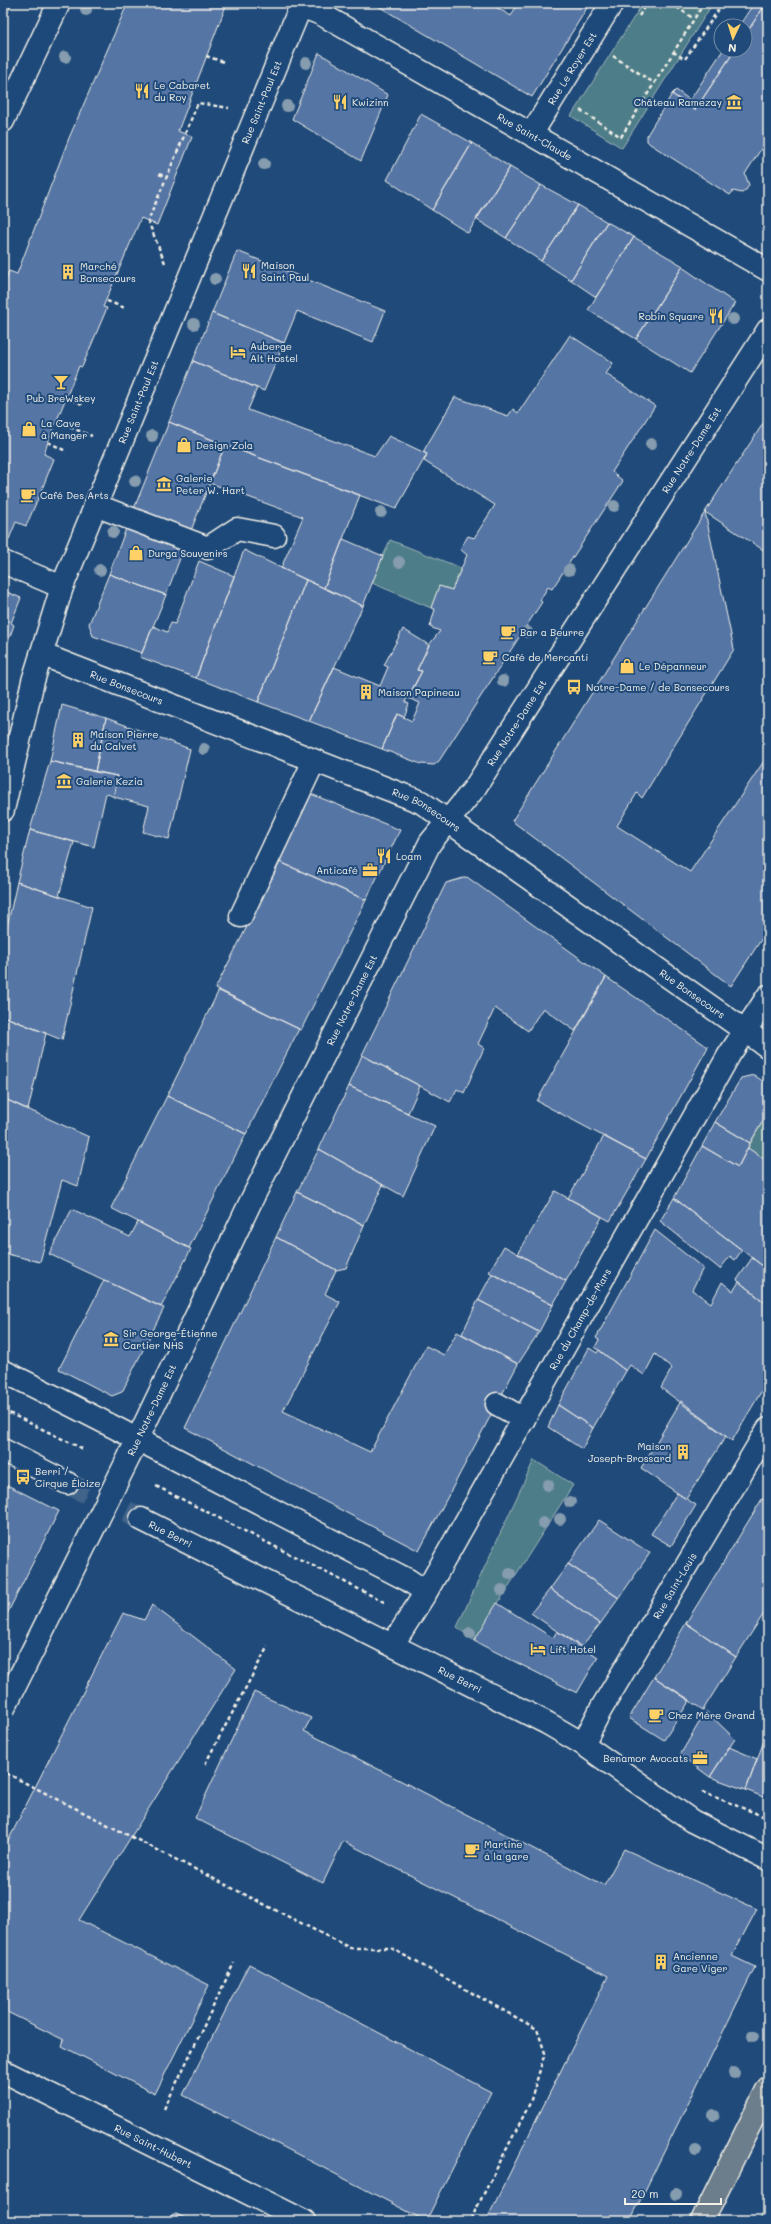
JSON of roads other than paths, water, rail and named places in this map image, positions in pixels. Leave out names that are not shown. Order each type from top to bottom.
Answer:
[{"type":"main road","points":[[702,2221],[768,2088]]},
{"type":"street","points":[[3,121],[59,3]]},
{"type":"street","name":"Rue Le Royer Est","points":[[532,133],[612,3]]},
{"type":"street","name":"Rue Saint-Claude","points":[[302,4],[532,133],[768,270]]},
{"type":"street","name":"Rue Saint-Paul Est","points":[[3,810],[41,654],[62,587],[95,505],[140,401],[302,4]]},
{"type":"street","name":"Rue Notre-Dame Est","points":[[3,1710],[133,1447],[250,1203],[430,843],[449,822],[478,782],[768,330]]},
{"type":"street","points":[[95,505],[208,548],[237,529],[274,536]]},
{"type":"street","points":[[3,562],[62,587]]},
{"type":"street","name":"Rue Bonsecours","points":[[41,654],[421,802],[768,1047]]},
{"type":"street","points":[[241,916],[314,761]]},
{"type":"street","name":"Rue du Champ-de-Mars","points":[[393,1644],[426,1592],[744,1031],[768,996]]},
{"type":"street","points":[[3,1371],[133,1447],[408,1580],[426,1592]]},
{"type":"street","points":[[497,1404],[524,1419]]},
{"type":"street","name":"Rue Saint-Louis","points":[[583,1744],[601,1709],[768,1429]]},
{"type":"street","points":[[3,1450],[67,1483]]},
{"type":"street","name":"Rue Berri","points":[[141,1519],[393,1644],[583,1744],[692,1821],[768,1859]]},
{"type":"street","name":"Rue Saint-Hubert","points":[[3,2070],[304,2221]]},
{"type":"tunnel","points":[[67,1483],[141,1519]]},
{"type":"place","name":"Le Cabaret du Roy","points":[[142,91]]},
{"type":"place","name":"Kwizinn","points":[[340,102]]},
{"type":"place","name":"Château Ramezay","points":[[734,102]]},
{"type":"place","name":"Maison Saint Paul","points":[[249,271]]},
{"type":"place","name":"Marché Bonsecours","points":[[68,272]]},
{"type":"place","name":"Robin Square","points":[[716,316]]},
{"type":"place","name":"Auberge Alt Hostel","points":[[238,352]]},
{"type":"place","name":"Pub BreWskey","points":[[61,382]]},
{"type":"place","name":"La Cave à Manger","points":[[29,429]]},
{"type":"place","name":"Design Zola","points":[[184,445]]},
{"type":"place","name":"Galerie Peter W. Hart","points":[[164,484]]},
{"type":"place","name":"Café Des Arts","points":[[28,495]]},
{"type":"place","name":"Durga Souvenirs","points":[[136,553]]},
{"type":"place","name":"Bar a Beurre","points":[[508,632]]},
{"type":"place","name":"Café de Mercanti","points":[[490,657]]},
{"type":"place","name":"Le Dépanneur","points":[[627,666]]},
{"type":"place","name":"Notre-Dame / de Bonsecours","points":[[574,687]]},
{"type":"place","name":"Maison Papineau","points":[[366,692]]},
{"type":"place","name":"Maison Pierre du Calvet","points":[[78,740]]},
{"type":"place","name":"Galerie Kezia","points":[[64,781]]},
{"type":"place","name":"Loam","points":[[384,856]]},
{"type":"place","name":"Anticafé","points":[[370,870]]},
{"type":"place","name":"Sir George-Étienne Cartier NHS","points":[[111,1339]]},
{"type":"place","name":"Maison Joseph-Brossard","points":[[683,1452]]},
{"type":"place","name":"Berri / Cirque Éloize","points":[[23,1477]]},
{"type":"place","name":"Lift Hotel","points":[[538,1649]]},
{"type":"place","name":"Chez Mère Grand","points":[[656,1715]]},
{"type":"place","name":"Benamor Avocats","points":[[700,1758]]},
{"type":"place","name":"Martine à la gare","points":[[472,1850]]},
{"type":"place","name":"Ancienne Gare Viger","points":[[661,1962]]}]
